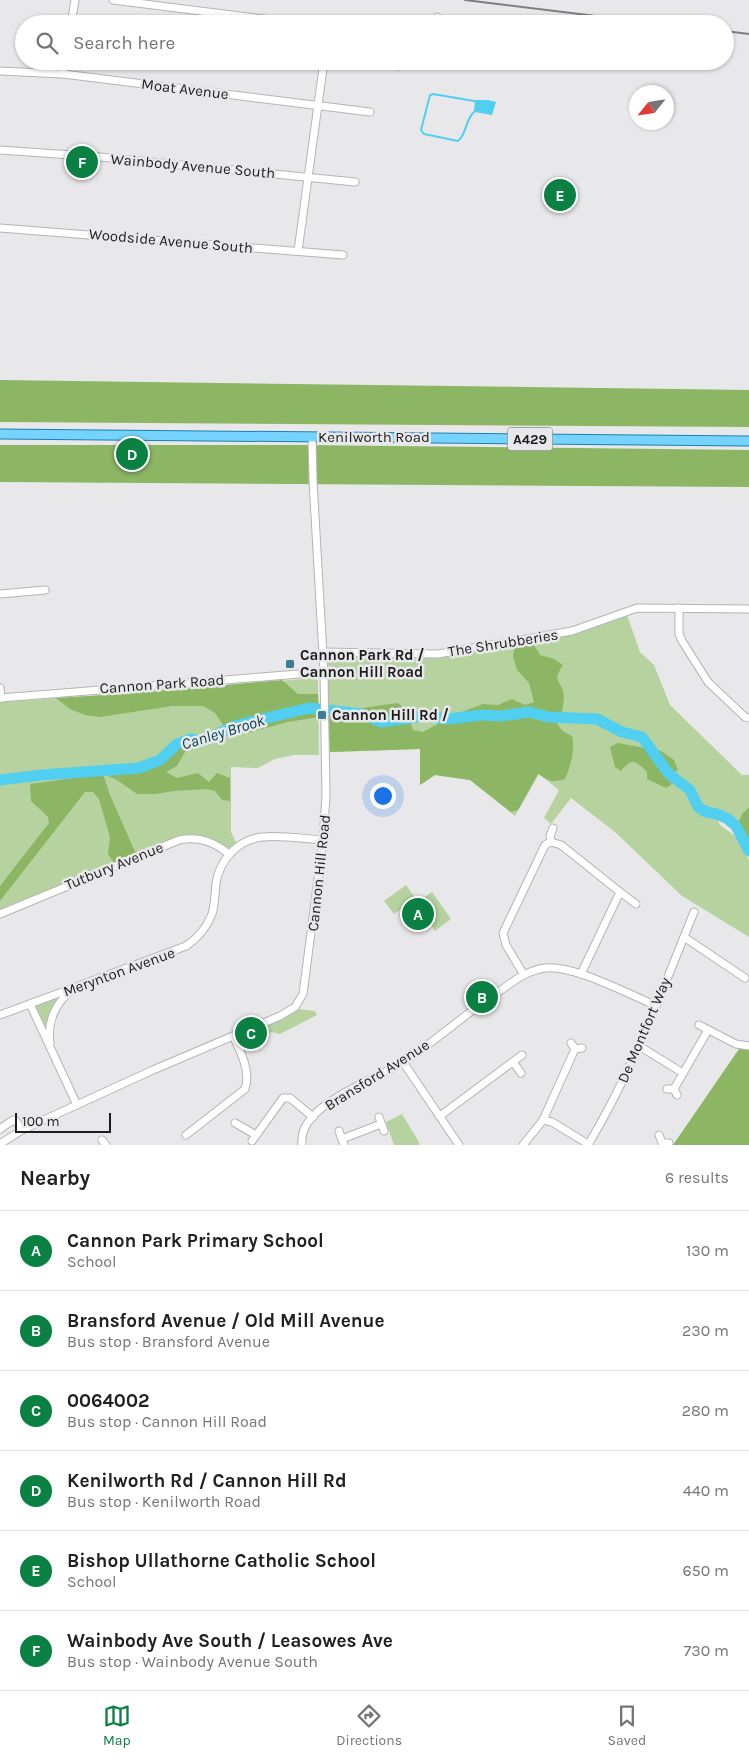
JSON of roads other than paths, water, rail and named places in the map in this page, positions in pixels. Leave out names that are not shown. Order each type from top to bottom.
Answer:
[{"type":"main road","name":"Kenilworth Road","points":[[0,434],[749,441]]},
{"type":"street","points":[[72,15],[75,0]]},
{"type":"street","points":[[113,0],[231,15]]},
{"type":"street","name":"Moat Avenue","points":[[0,70],[63,74],[370,112]]},
{"type":"street","points":[[63,74],[64,70]]},
{"type":"street","points":[[298,251],[323,70]]},
{"type":"street","name":"Wainbody Avenue South","points":[[0,150],[63,154],[355,182]]},
{"type":"street","name":"Woodside Avenue South","points":[[0,228],[342,255]]},
{"type":"street","name":"Cannon Hill Road","points":[[0,1144],[22,1130],[153,1070],[288,1012],[301,999],[306,979],[323,840],[326,796],[324,672],[312,437]]},
{"type":"street","points":[[0,594],[45,590]]},
{"type":"street","name":"The Shrubberies","points":[[323,652],[438,654],[572,631],[636,608],[749,609]]},
{"type":"street","points":[[679,608],[679,634],[708,682],[745,717],[749,718]]},
{"type":"street","name":"Cannon Park Road","points":[[0,698],[324,672]]},
{"type":"street","points":[[0,688],[0,698]]},
{"type":"street","points":[[551,842],[550,836],[553,828]]},
{"type":"street","points":[[229,854],[245,843],[261,837],[323,840]]},
{"type":"street","name":"Tutbury Avenue","points":[[0,914],[179,840],[193,839],[212,842],[229,854]]},
{"type":"street","points":[[524,975],[506,945],[503,933],[545,845],[551,842],[562,845],[636,904]]},
{"type":"street","name":"Merynton Avenue","points":[[0,1015],[178,950],[191,943],[204,930],[210,919],[219,873],[229,854]]},
{"type":"street","points":[[581,974],[620,892]]},
{"type":"street","name":"De Montfort Way","points":[[588,1145],[610,1106],[639,1046],[694,912]]},
{"type":"street","points":[[684,937],[747,979]]},
{"type":"street","name":"Bransford Avenue","points":[[302,1145],[303,1130],[313,1117],[334,1100],[403,1062],[458,1023],[497,992],[524,975],[538,969],[563,968],[655,1006]]},
{"type":"street","points":[[53,1053],[49,1038],[53,1014],[65,996],[74,989]]},
{"type":"street","points":[[30,1004],[77,1105]]},
{"type":"street","points":[[699,1025],[736,1044],[749,1046]]},
{"type":"street","points":[[672,1091],[708,1030]]},
{"type":"street","points":[[186,1135],[244,1089],[248,1081],[245,1066],[233,1036]]},
{"type":"street","points":[[639,1046],[683,1073]]},
{"type":"street","points":[[524,1145],[543,1120],[576,1047]]},
{"type":"street","points":[[440,1116],[522,1055]]},
{"type":"street","points":[[403,1062],[458,1145]]},
{"type":"street","points":[[513,1062],[521,1073]]},
{"type":"street","points":[[235,1122],[254,1138],[283,1098],[290,1098],[313,1117]]},
{"type":"street","points":[[0,1128],[15,1120],[22,1130]]},
{"type":"street","points":[[543,1120],[552,1122],[588,1145]]},
{"type":"street","points":[[339,1131],[343,1142],[382,1124]]},
{"type":"water","points":[[475,100],[496,102],[492,115],[474,112]]},
{"type":"waterway","points":[[474,101],[430,95],[421,130],[424,134],[458,141],[474,112]]},
{"type":"waterway","name":"Canley Brook","points":[[0,780],[139,768],[160,760],[177,744],[191,739],[201,741],[234,726],[309,708],[362,714],[381,722],[425,716],[448,719],[482,715],[502,716],[529,712],[548,717],[597,719],[622,732],[642,737],[669,774],[690,790],[698,807],[706,812],[728,819],[736,826],[749,851]]},
{"type":"railway","points":[[465,0],[588,15]]},
{"type":"railway","points":[[734,32],[749,34]]},
{"type":"place","name":"Wainbody Ave South / Leasowes Ave","points":[[82,162]]},
{"type":"place","name":"Bishop Ullathorne Catholic School","points":[[560,195]]},
{"type":"place","name":"Kenilworth Rd / Cannon Hill Rd","points":[[132,454]]},
{"type":"place","name":"Cannon Park Rd / Cannon Hill Road","points":[[290,664]]},
{"type":"place","name":"Cannon Hill Rd /","points":[[322,715]]},
{"type":"place","name":"Cannon Park Primary School","points":[[418,914]]},
{"type":"place","name":"Bransford Avenue / Old Mill Avenue","points":[[482,997]]},
{"type":"place","name":"0064002","points":[[251,1033]]}]
